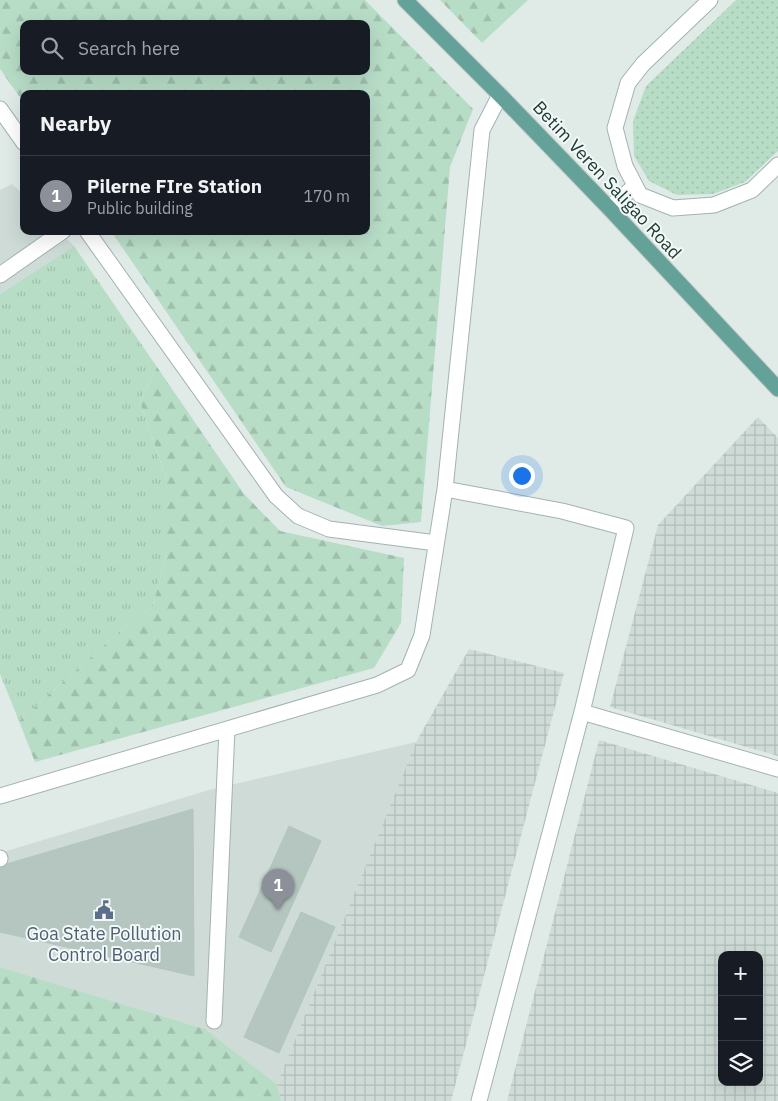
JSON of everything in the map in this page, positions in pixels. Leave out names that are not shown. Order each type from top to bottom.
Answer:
[{"type":"main road","name":"Betim Veren Saligao Road","points":[[405,0],[609,208],[778,389]]},
{"type":"street","points":[[710,0],[643,64],[628,83],[615,128],[625,166],[640,195],[673,208],[714,205],[752,190],[778,164]]},
{"type":"street","points":[[0,796],[377,685],[408,670],[422,636],[444,489],[482,130],[500,95]]},
{"type":"street","points":[[0,109],[20,137]]},
{"type":"street","points":[[609,208],[635,186]]},
{"type":"street","points":[[0,275],[57,235]]},
{"type":"street","points":[[90,235],[276,496],[298,516],[328,529],[436,543]]},
{"type":"street","points":[[444,489],[562,511],[626,528],[582,712],[479,1101]]},
{"type":"street","points":[[582,712],[778,769]]},
{"type":"street","points":[[214,1020],[227,729]]},
{"type":"shaded area","points":[[12,184],[20,191],[20,235],[63,235],[74,246],[0,294],[0,190]]},
{"type":"shaded area","points":[[758,417],[778,438],[778,756],[610,707],[658,525]]},
{"type":"shaded area","points":[[469,649],[564,673],[451,1101],[281,1101],[277,1084],[416,742]]},
{"type":"shaded area","points":[[599,740],[778,793],[778,1101],[507,1101]]},
{"type":"shaded area","points":[[416,742],[277,1084],[205,1029],[0,967],[0,853],[209,790]]},
{"type":"green space","points":[[0,0],[365,0],[473,109],[450,167],[421,522],[382,526],[286,487],[114,235],[370,235],[370,90],[20,90],[20,97],[0,69]]},
{"type":"green space","points":[[440,0],[528,0],[482,43]]},
{"type":"green space","points":[[736,0],[778,0],[778,151],[745,182],[713,194],[677,195],[649,181],[634,156],[633,121],[646,86]]},
{"type":"green space","points":[[74,246],[157,367],[140,402],[167,481],[167,550],[153,606],[117,634],[19,721],[0,674],[0,294]]},
{"type":"green space","points":[[157,367],[244,494],[280,531],[404,558],[401,623],[374,668],[35,762],[19,721],[117,634],[153,606],[167,550],[167,481],[140,402]]},
{"type":"green space","points":[[0,967],[205,1029],[277,1084],[281,1101],[0,1101]]},
{"type":"building","name":"Goa State Pollution Control Board","points":[[193,809],[194,976],[0,932],[0,866]]},
{"type":"building","points":[[289,826],[321,841],[271,952],[239,937]]},
{"type":"building","points":[[301,912],[335,927],[279,1053],[244,1037]]},
{"type":"place","name":"Goa State Pollution Control Board","points":[[104,910]]},
{"type":"place","name":"Pilerne FIre Station","points":[[278,910]]}]
